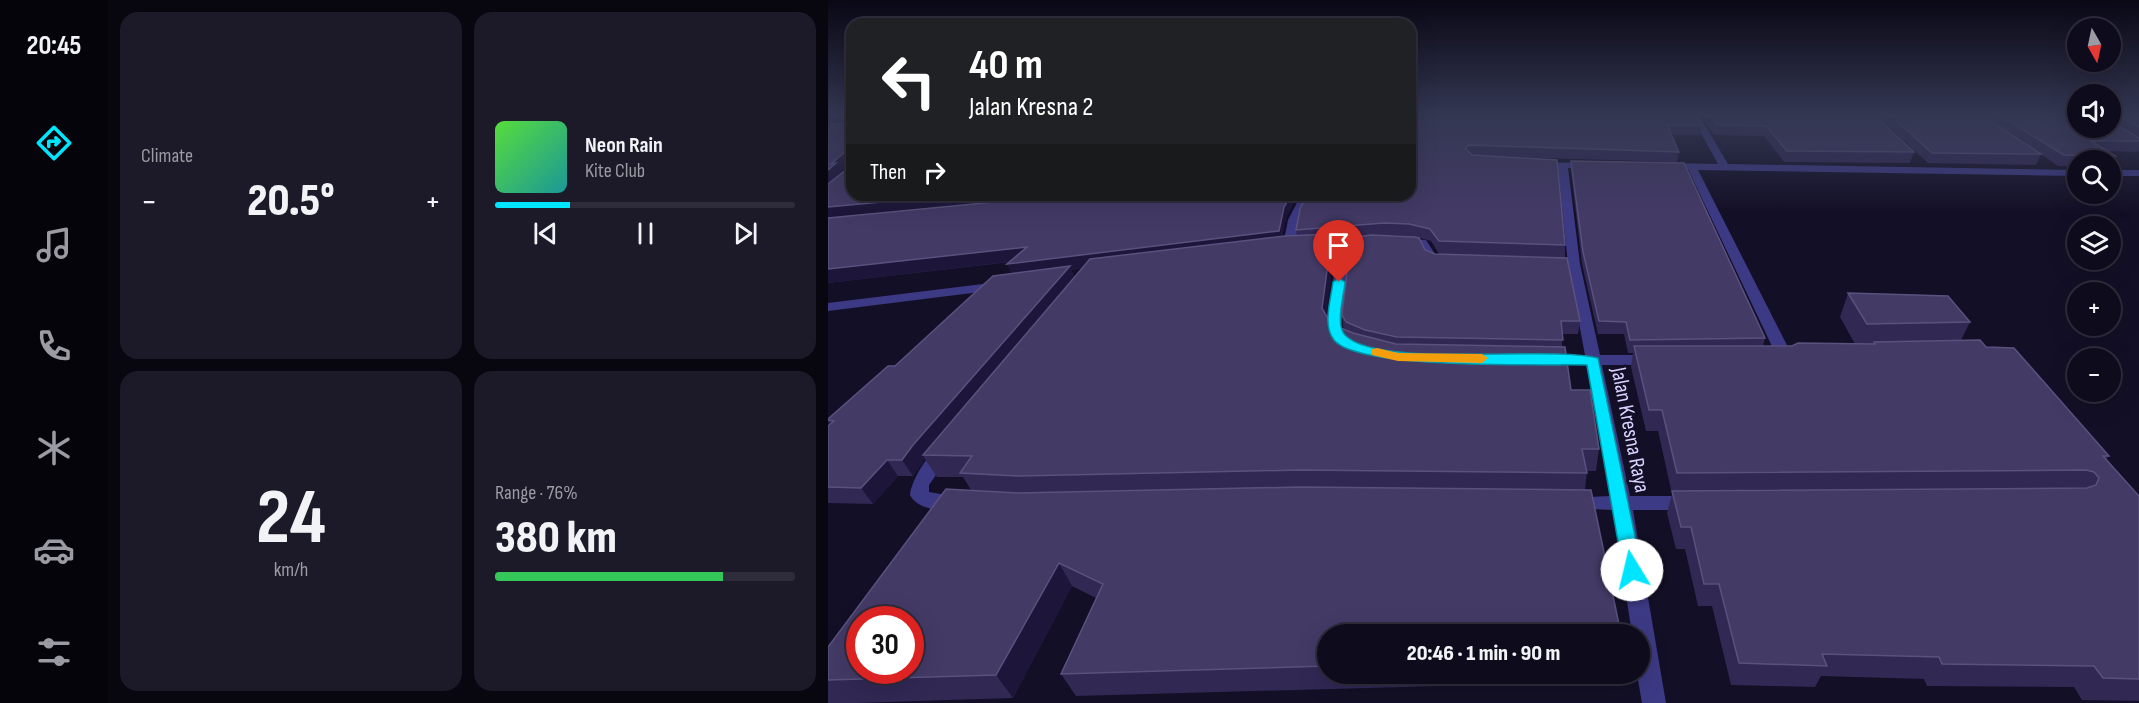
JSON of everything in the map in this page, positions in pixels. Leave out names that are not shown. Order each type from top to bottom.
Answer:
[{"type":"street","points":[[1714,148],[1725,167]]},
{"type":"street","points":[[2042,161],[2059,173]]},
{"type":"street","points":[[1919,163],[1927,171]]},
{"type":"street","points":[[1527,164],[1598,166]]},
{"type":"street","name":"Jalan Kresna Raya","points":[[1563,165],[1568,263],[1593,361],[1622,504],[1654,703]]},
{"type":"street","points":[[1657,166],[2067,173]]},
{"type":"street","points":[[1692,166],[1791,358],[1763,359]]},
{"type":"street","points":[[2121,173],[2139,173]]},
{"type":"street","points":[[1288,248],[1294,220],[1303,201]]},
{"type":"street","points":[[1270,251],[1344,246],[1360,241]]},
{"type":"street","points":[[1392,242],[1422,243],[1430,257],[1460,261]]},
{"type":"street","points":[[1344,246],[1334,328],[1340,339],[1361,348]]},
{"type":"street","points":[[828,307],[1018,283]]},
{"type":"street","points":[[1536,359],[1672,360]]},
{"type":"street","points":[[953,440],[931,466],[920,484],[919,495],[929,501],[974,504]]},
{"type":"street","points":[[1551,503],[1704,503]]},
{"type":"building","points":[[828,148],[846,148],[846,151],[831,164],[836,163],[828,170]]},
{"type":"building","points":[[1416,148],[1465,148],[1472,155],[1557,160],[1565,245],[1439,241],[1430,229],[1409,224],[1384,223],[1296,230],[1304,201],[1416,201]]},
{"type":"building","points":[[1553,148],[1677,148],[1679,152]]},
{"type":"building","points":[[1784,148],[1909,148],[1914,152],[1787,151]]},
{"type":"building","points":[[1926,148],[2031,148],[2041,154],[1932,153]]},
{"type":"building","points":[[2052,148],[2102,148],[2105,150],[2067,150],[2067,155]]},
{"type":"building","points":[[1571,161],[1684,163],[1765,338],[1630,340],[1626,322],[1599,321],[1583,252]]},
{"type":"building","points":[[846,170],[846,201],[892,201],[828,207],[828,184]]},
{"type":"building","points":[[1005,201],[1288,201],[1279,231],[1007,264],[1027,247],[828,269],[828,218]]},
{"type":"building","points":[[1332,234],[1322,308],[1331,324],[1353,333],[1396,344],[1565,347],[1571,390],[1590,390],[1599,449],[1582,449],[1587,473],[1300,470],[1019,476],[960,473],[972,456],[923,455],[1090,259],[1285,236]]},
{"type":"building","points":[[1371,235],[1419,238],[1425,250],[1435,254],[1567,258],[1580,321],[1561,321],[1563,340],[1397,337],[1365,330],[1346,322],[1342,315],[1351,238]]},
{"type":"building","points":[[1070,266],[902,460],[887,460],[861,488],[828,487],[828,426],[834,421],[828,419],[888,366],[895,366],[993,276]]},
{"type":"building","points":[[1848,293],[1948,296],[1970,322],[1867,324]]},
{"type":"building","points":[[1980,340],[1986,347],[2014,348],[2109,456],[2103,456],[2139,496],[2139,679],[2103,678],[2094,666],[1942,664],[1939,657],[1822,654],[1827,666],[1739,663],[1719,584],[1704,584],[1691,527],[1681,527],[1672,491],[2087,488],[2096,485],[2099,478],[2094,472],[2086,470],[1677,473],[1662,410],[1649,410],[1634,346],[1792,346],[1798,343],[1875,344],[1874,342]]},
{"type":"building","points":[[1300,487],[1591,490],[1619,624],[1317,624],[1317,666],[1061,674],[1103,584],[1059,563],[996,675],[924,677],[924,606],[859,606],[946,489],[1018,493]]},
{"type":"building","points":[[846,623],[846,679],[828,680],[828,647]]},
{"type":"slow traffic","points":[[1377,352],[1398,357],[1482,358]]},
{"type":"route","points":[[1339,282],[1334,328],[1340,339],[1361,348],[1398,357],[1593,361],[1622,504],[1632,570]]}]
